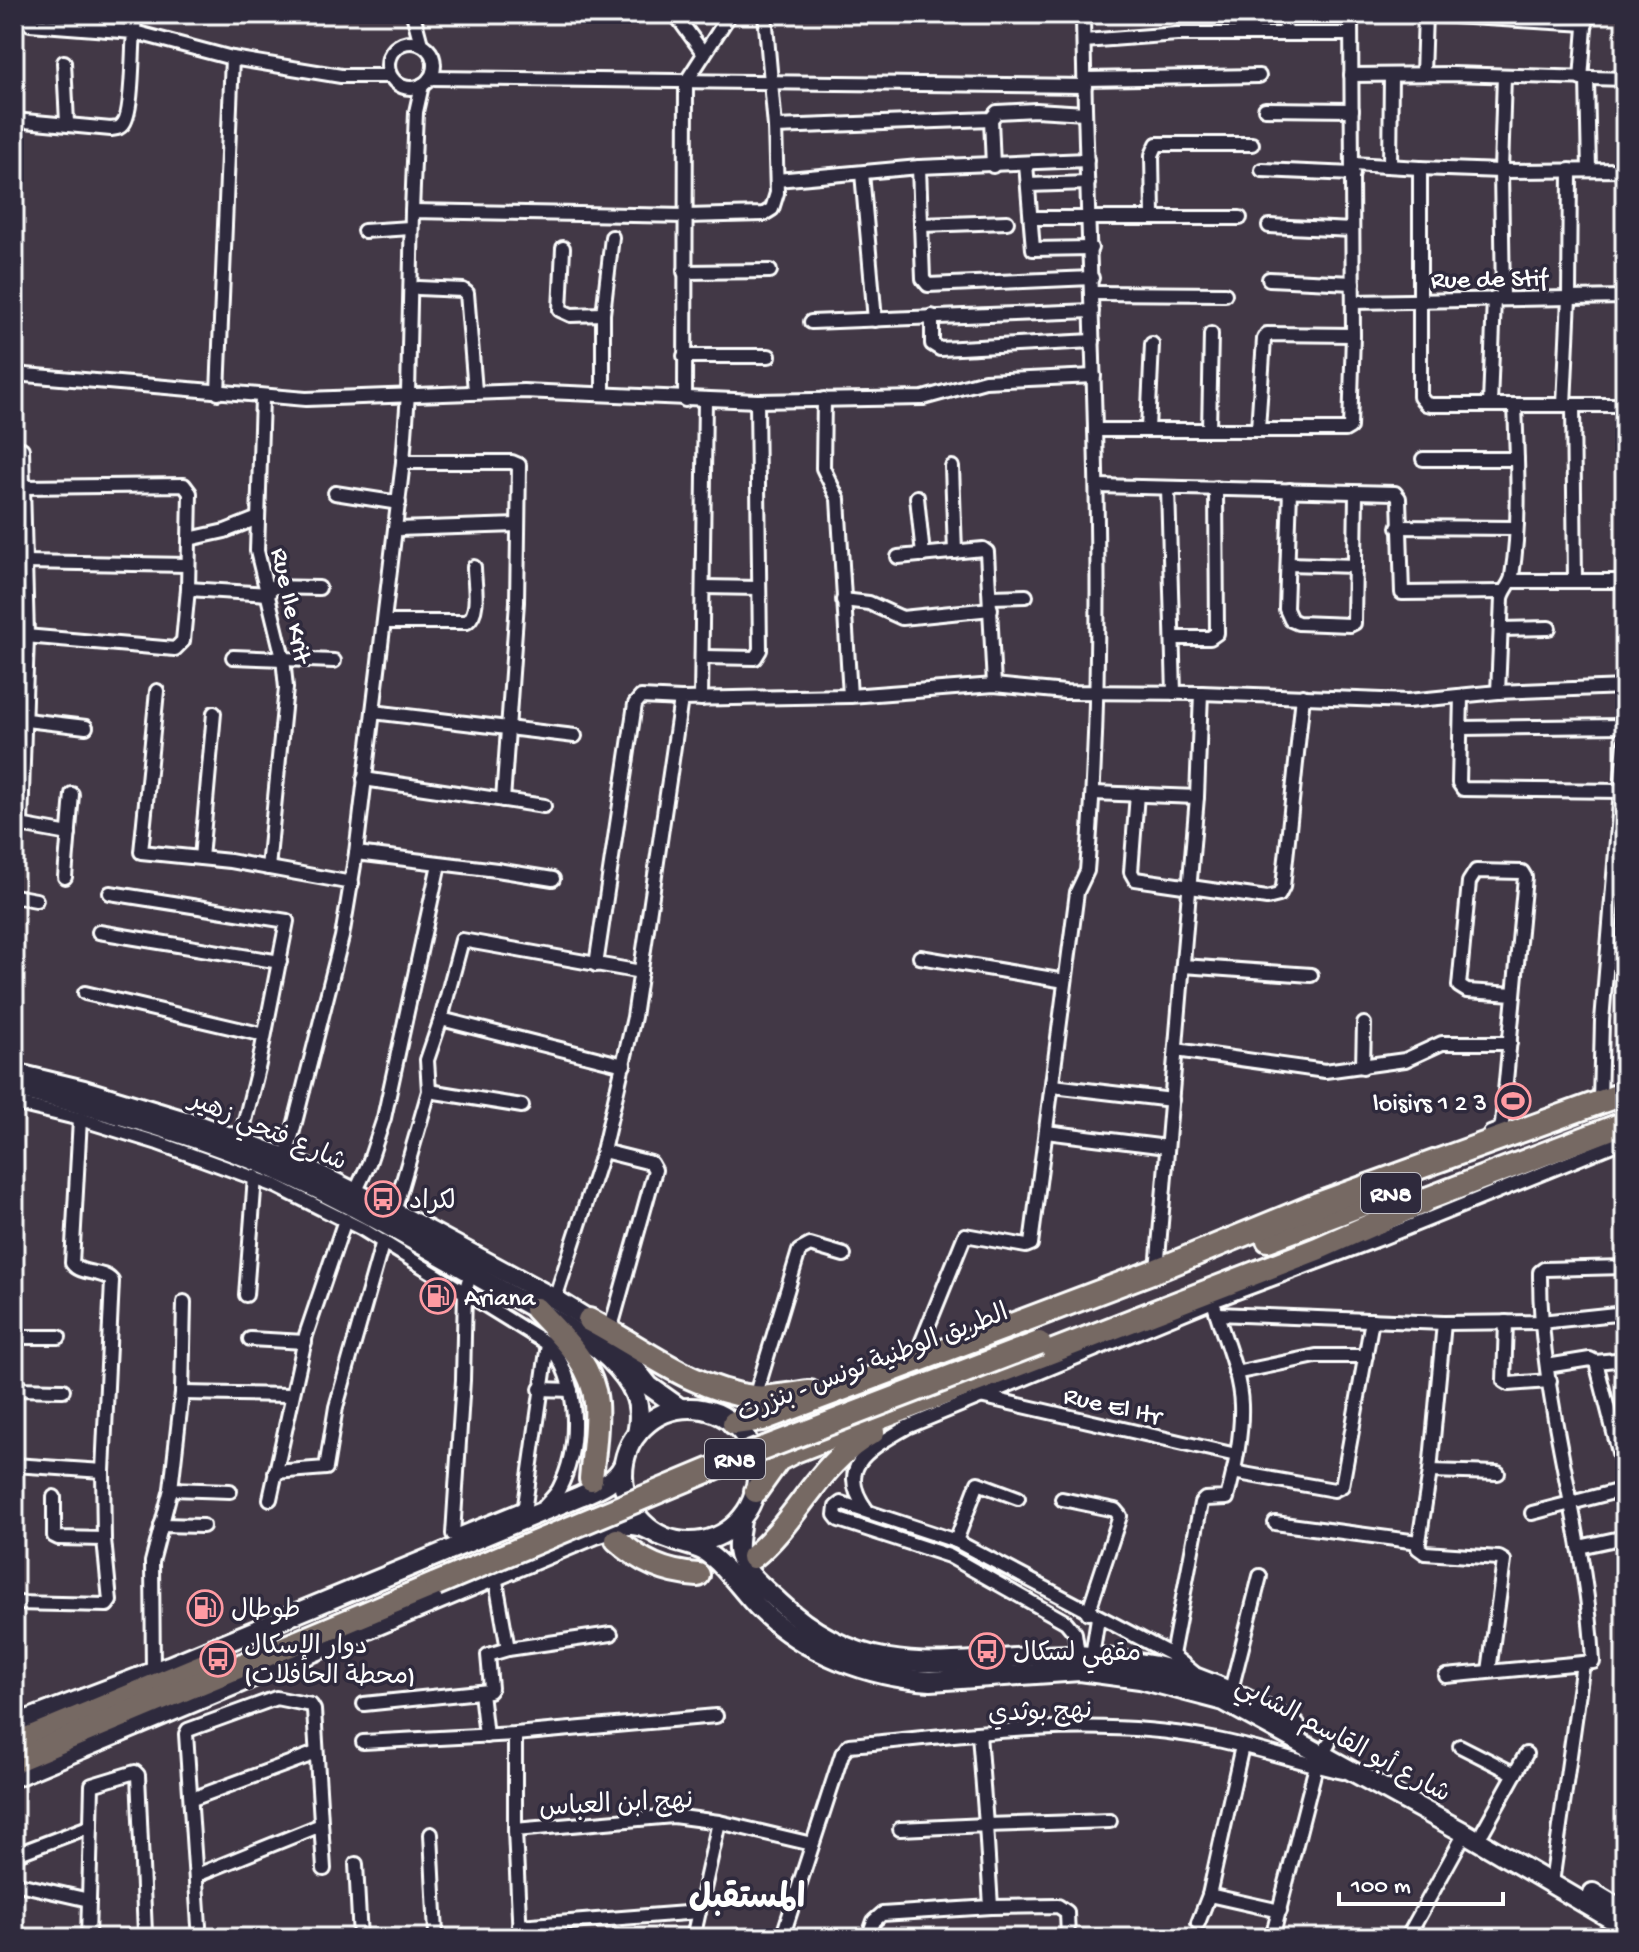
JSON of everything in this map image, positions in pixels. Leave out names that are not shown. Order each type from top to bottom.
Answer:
[{"type":"highway","points":[[734,1423],[763,1419],[1157,1270],[1318,1204],[1625,1093]]},
{"type":"highway","name":"الطريق الوطنية تونس - بنزرت","points":[[14,1744],[1625,1103]]},
{"type":"highway","name":"الطريق الوطنية تونس - بنزرت","points":[[1036,1336],[1326,1233],[1423,1202],[1625,1123]]},
{"type":"highway","name":"RN8","points":[[756,1491],[778,1460],[795,1451],[1317,1249],[1423,1202]]},
{"type":"highway","points":[[546,1304],[580,1358],[593,1386],[596,1403],[591,1479]]},
{"type":"highway","points":[[589,1320],[697,1380],[755,1397],[817,1391],[892,1370]]},
{"type":"highway","name":"RN8","points":[[753,1557],[771,1542],[811,1486],[854,1442],[910,1412],[920,1403]]},
{"type":"highway","points":[[617,1540],[651,1565],[677,1574],[698,1575]]},
{"type":"highway","name":"الطريق الوطنية تونس - بنزرت","points":[[14,1761],[151,1704],[434,1578]]},
{"type":"highway","points":[[14,1767],[151,1704]]},
{"type":"highway","points":[[14,1737],[88,1713]]},
{"type":"street","points":[[14,120],[111,129],[123,125],[127,119],[131,89],[135,14]]},
{"type":"street","points":[[412,14],[404,42],[393,50],[388,62],[390,76],[397,84],[408,88],[461,77],[686,82],[1085,83],[1259,76]]},
{"type":"street","points":[[412,14],[421,44],[461,77]]},
{"type":"street","points":[[675,14],[704,54]]},
{"type":"street","points":[[685,400],[686,82],[730,14]]},
{"type":"street","points":[[412,211],[686,216],[764,214],[772,209],[776,201],[777,180],[765,14]]},
{"type":"street","points":[[1026,15],[1044,14]]},
{"type":"street","points":[[914,1361],[965,1235],[1026,1246],[1031,1244],[1077,892],[1086,877],[1098,693],[1097,486],[1083,14]]},
{"type":"street","points":[[1284,14],[1286,33]]},
{"type":"street","points":[[1095,430],[1345,430],[1350,427],[1353,335],[1351,14]]},
{"type":"street","points":[[1423,74],[1423,14],[1586,19],[1584,79],[1589,170]]},
{"type":"street","points":[[30,24],[134,32],[232,58],[341,76],[390,76]]},
{"type":"street","points":[[1084,41],[1177,34],[1351,34]]},
{"type":"street","points":[[404,42],[421,44]]},
{"type":"street","points":[[286,1158],[330,990],[352,883],[403,462],[408,394],[410,228],[416,112],[434,68],[433,57]]},
{"type":"street","points":[[218,393],[232,58]]},
{"type":"street","points":[[64,62],[67,123]]},
{"type":"street","points":[[370,74],[388,62]]},
{"type":"street","points":[[1351,75],[1625,79]]},
{"type":"street","points":[[1390,166],[1391,75]]},
{"type":"street","points":[[1490,404],[1498,298],[1504,76]]},
{"type":"street","points":[[408,88],[416,112]]},
{"type":"street","points":[[1265,109],[1352,110]]},
{"type":"street","points":[[993,166],[991,119],[997,112],[1085,113]]},
{"type":"street","points":[[775,127],[991,119]]},
{"type":"street","points":[[1153,217],[1152,155],[1157,144],[1252,144]]},
{"type":"street","points":[[777,180],[919,167],[1087,160]]},
{"type":"street","points":[[1026,164],[1034,250],[1091,248]]},
{"type":"street","points":[[1262,170],[1390,166],[1501,171],[1625,170]]},
{"type":"street","points":[[919,167],[923,279],[928,285],[1092,278]]},
{"type":"street","points":[[1420,168],[1422,402],[1431,405],[1625,405]]},
{"type":"street","points":[[1570,170],[1569,405],[1575,580]]},
{"type":"street","points":[[862,173],[875,320]]},
{"type":"street","points":[[1028,185],[1088,183]]},
{"type":"street","points":[[1031,218],[1240,218]]},
{"type":"street","points":[[921,225],[1007,222]]},
{"type":"street","points":[[1269,226],[1352,230]]},
{"type":"street","points":[[364,231],[410,228]]},
{"type":"street","points":[[603,394],[603,314],[612,237]]},
{"type":"street","points":[[563,248],[560,310],[571,315],[603,314]]},
{"type":"street","points":[[684,272],[770,271]]},
{"type":"street","points":[[1269,279],[1353,283]]},
{"type":"street","points":[[418,288],[463,290],[467,293],[475,391]]},
{"type":"street","points":[[1092,293],[1225,294]]},
{"type":"street","name":"Rue de Stif","points":[[1353,302],[1625,297]]},
{"type":"street","points":[[811,322],[1092,311]]},
{"type":"street","points":[[932,316],[932,344],[940,349],[1093,341]]},
{"type":"street","points":[[1209,430],[1211,334]]},
{"type":"street","points":[[1258,429],[1264,339],[1267,334],[1353,335]]},
{"type":"street","points":[[1148,429],[1152,344]]},
{"type":"street","points":[[684,356],[769,356]]},
{"type":"street","points":[[14,374],[262,398],[329,399],[475,391],[757,401],[923,398],[985,381],[1094,376]]},
{"type":"street","name":"Rue Ile Krit","points":[[262,398],[258,558],[283,658],[286,701],[268,868]]},
{"type":"street","points":[[824,399],[823,468],[838,499],[850,696]]},
{"type":"street","points":[[701,699],[705,400]]},
{"type":"street","points":[[703,657],[758,656],[760,650],[757,401]]},
{"type":"street","points":[[1498,692],[1503,592],[1511,581],[1515,528],[1515,405]]},
{"type":"street","points":[[22,449],[25,562],[21,635],[26,720],[17,824],[69,834]]},
{"type":"street","points":[[1423,459],[1517,459]]},
{"type":"street","points":[[403,462],[516,463],[520,469],[517,602],[503,800]]},
{"type":"street","points":[[952,467],[955,552]]},
{"type":"street","points":[[21,635],[175,649],[183,641],[190,513],[190,493],[188,488],[179,484],[23,487]]},
{"type":"street","points":[[1097,486],[1397,495],[1400,588],[1404,594],[1503,592]]},
{"type":"street","points":[[1168,488],[1174,693]]},
{"type":"street","points":[[1173,638],[1210,638],[1217,633],[1216,488]]},
{"type":"street","points":[[1290,490],[1286,609],[1291,620],[1350,625],[1354,620],[1356,494]]},
{"type":"street","points":[[335,493],[399,503]]},
{"type":"street","points":[[917,497],[923,555]]},
{"type":"street","points":[[189,539],[225,531],[258,518]]},
{"type":"street","points":[[397,529],[518,525]]},
{"type":"street","points":[[1398,527],[1515,528]]},
{"type":"street","points":[[898,557],[983,549],[987,552],[994,685]]},
{"type":"street","points":[[25,562],[188,565]]},
{"type":"street","points":[[1288,564],[1355,566]]},
{"type":"street","points":[[385,622],[471,620],[475,612],[474,567]]},
{"type":"street","points":[[1511,581],[1625,581]]},
{"type":"street","points":[[704,587],[759,588]]},
{"type":"street","points":[[188,589],[319,588]]},
{"type":"street","points":[[843,600],[869,603],[902,618],[1026,596]]},
{"type":"street","points":[[1501,629],[1549,628]]},
{"type":"street","points":[[233,657],[334,661]]},
{"type":"street","points":[[596,965],[635,704],[648,695],[681,699],[850,696],[994,685],[1098,693],[1201,693],[1408,701],[1498,692],[1625,687]]},
{"type":"street","points":[[157,691],[140,848],[145,854],[201,858],[352,883]]},
{"type":"street","points":[[1157,1270],[1197,797],[1201,693]]},
{"type":"street","points":[[1137,794],[1132,877],[1141,881],[1276,897],[1281,892],[1303,696]]},
{"type":"street","points":[[1461,696],[1459,783],[1463,789],[1622,791]]},
{"type":"street","points":[[546,1304],[603,1151],[624,1065],[641,972],[681,699]]},
{"type":"street","points":[[373,712],[575,736]]},
{"type":"street","points":[[201,858],[214,713]]},
{"type":"street","points":[[26,720],[86,727]]},
{"type":"street","points":[[1461,728],[1625,726]]},
{"type":"street","points":[[1600,1102],[1610,920],[1622,830],[1625,742]]},
{"type":"street","points":[[364,779],[544,806]]},
{"type":"street","points":[[1093,793],[1197,797]]},
{"type":"street","points":[[65,877],[72,794]]},
{"type":"street","points":[[356,853],[553,879]]},
{"type":"street","points":[[355,1193],[384,1118],[439,864]]},
{"type":"street","points":[[1421,1167],[1427,1153],[1501,1129],[1510,1043],[1525,874],[1476,871],[1469,882],[1459,986],[1467,991],[1514,994]]},
{"type":"street","points":[[110,893],[287,921],[240,1141]]},
{"type":"street","points":[[14,896],[36,900]]},
{"type":"street","points":[[1610,920],[1625,921]]},
{"type":"street","points":[[99,932],[280,962]]},
{"type":"street","points":[[394,1212],[429,1091],[427,1060],[462,940],[641,972]]},
{"type":"street","points":[[920,957],[1065,981]]},
{"type":"street","points":[[1183,966],[1311,975]]},
{"type":"street","points":[[85,993],[264,1035]]},
{"type":"street","points":[[441,1019],[624,1065]]},
{"type":"street","points":[[1363,1067],[1364,1024]]},
{"type":"street","points":[[1176,1050],[1320,1070],[1405,1060],[1442,1043],[1510,1043]]},
{"type":"street","name":"شارع فتحي زهير","points":[[14,1073],[153,1110],[240,1141],[286,1158],[394,1212],[546,1304],[588,1342],[622,1374],[639,1402],[641,1414],[637,1434]]},
{"type":"street","points":[[1053,1086],[1172,1100]]},
{"type":"street","name":"شارع فتحي زهير","points":[[14,1088],[164,1128],[282,1172],[471,1272],[589,1320],[616,1345],[649,1386],[680,1408]]},
{"type":"street","points":[[429,1091],[522,1106]]},
{"type":"street","points":[[14,1103],[80,1119],[255,1177],[383,1241],[548,1344],[559,1356],[571,1390],[574,1414],[566,1471],[558,1491],[540,1511]]},
{"type":"street","points":[[14,1603],[109,1604],[103,1471],[112,1281],[108,1276],[78,1269],[72,1263],[80,1119]]},
{"type":"street","points":[[1046,1132],[1167,1147]]},
{"type":"street","points":[[866,1509],[853,1485],[858,1462],[867,1452],[907,1427],[980,1396],[1215,1308],[1625,1140]]},
{"type":"street","points":[[603,1151],[651,1163],[655,1170],[610,1331]]},
{"type":"street","points":[[246,1295],[255,1177]]},
{"type":"street","points":[[270,1499],[305,1342],[345,1220]]},
{"type":"street","points":[[275,1472],[326,1468],[336,1407],[383,1241]]},
{"type":"street","points":[[755,1397],[799,1251],[810,1245],[844,1255]]},
{"type":"street","points":[[1446,1676],[1593,1662],[1589,1603],[1541,1322],[1542,1270],[1625,1267]]},
{"type":"street","points":[[471,1272],[465,1292],[453,1534],[458,1535],[522,1509],[526,1500],[548,1344]]},
{"type":"street","points":[[153,1672],[152,1562],[171,1489],[182,1393],[184,1302]]},
{"type":"street","points":[[1215,1308],[1444,1323],[1541,1322],[1625,1313]]},
{"type":"street","points":[[1172,1655],[1201,1503],[1205,1499],[1227,1498],[1236,1455],[1242,1405],[1215,1308]]},
{"type":"street","points":[[1233,1472],[1339,1490],[1344,1481],[1372,1320]]},
{"type":"street","points":[[1506,1322],[1504,1381],[1509,1384],[1550,1381]]},
{"type":"street","points":[[1444,1323],[1430,1471],[1418,1548],[1425,1553],[1499,1558],[1504,1561],[1489,1671]]},
{"type":"street","points":[[14,1337],[59,1337]]},
{"type":"street","points":[[250,1339],[305,1342]]},
{"type":"street","points":[[1235,1373],[1316,1356],[1366,1356]]},
{"type":"street","points":[[1547,1366],[1590,1359],[1596,1362],[1625,1359]]},
{"type":"street","points":[[1596,1362],[1625,1476]]},
{"type":"street","points":[[14,1389],[63,1390]]},
{"type":"street","points":[[540,1389],[571,1390]]},
{"type":"street","points":[[182,1393],[291,1395]]},
{"type":"street","name":"Rue El Itr","points":[[980,1396],[1236,1455]]},
{"type":"street","points":[[14,1725],[153,1672],[608,1483],[618,1475],[637,1434],[649,1421],[664,1413],[680,1408],[709,1410],[734,1423],[747,1438],[755,1457],[758,1476],[756,1491],[741,1520],[727,1532],[711,1539],[693,1543],[667,1538],[641,1525],[631,1524],[596,1534],[14,1777]]},
{"type":"street","points":[[14,1465],[103,1471]]},
{"type":"street","points":[[623,1466],[624,1487],[630,1506],[642,1523],[667,1538]]},
{"type":"street","points":[[1430,1471],[1498,1473]]},
{"type":"street","points":[[956,1541],[978,1483],[1018,1498]]},
{"type":"street","points":[[171,1489],[230,1491]]},
{"type":"street","points":[[1532,1513],[1625,1489]]},
{"type":"street","points":[[54,1497],[54,1536],[104,1539]]},
{"type":"street","points":[[1062,1499],[1115,1510],[1120,1516],[1093,1615],[1085,1664]]},
{"type":"street","points":[[1085,1664],[1075,1633],[1066,1622],[949,1556],[839,1520],[834,1511],[841,1503],[866,1509],[956,1541],[1172,1655],[1200,1678]]},
{"type":"street","name":"شارع أبو القاسم الشابي","points":[[741,1520],[738,1549],[751,1573],[792,1615],[830,1640],[878,1658],[911,1664],[1135,1662],[1200,1678],[1231,1690],[1322,1754],[1474,1832],[1554,1878],[1625,1912]]},
{"type":"street","points":[[1275,1523],[1418,1542]]},
{"type":"street","points":[[161,1525],[203,1526]]},
{"type":"street","points":[[1579,1547],[1625,1537]]},
{"type":"street","name":"شارع أبو القاسم الشابي","points":[[667,1538],[702,1550],[784,1629],[819,1650],[853,1665],[884,1674],[931,1681],[1085,1664],[1224,1701],[1474,1832]]},
{"type":"street","points":[[495,1576],[508,1649]]},
{"type":"street","points":[[1231,1690],[1260,1576]]},
{"type":"street","points":[[364,1704],[481,1692],[491,1688],[488,1655],[508,1649],[611,1634]]},
{"type":"street","points":[[1554,1878],[1583,1663]]},
{"type":"street","points":[[241,1682],[250,1707]]},
{"type":"street","points":[[481,1692],[486,1736]]},
{"type":"street","points":[[199,1926],[187,1732],[276,1698],[311,1705],[324,1869]]},
{"type":"street","points":[[363,1742],[515,1734],[716,1716]]},
{"type":"street","name":"نهج بوثدي","points":[[812,1844],[842,1754],[849,1745],[1059,1729],[1142,1730],[1242,1746],[1322,1754]]},
{"type":"street","points":[[515,1734],[515,1830],[520,1932],[699,1912]]},
{"type":"street","points":[[979,1734],[991,1907]]},
{"type":"street","points":[[1198,1923],[1209,1895],[1242,1746]]},
{"type":"street","points":[[1460,1746],[1515,1774]]},
{"type":"street","points":[[192,1799],[316,1753]]},
{"type":"street","points":[[1272,1938],[1322,1754]]},
{"type":"street","points":[[1407,1938],[1526,1754]]},
{"type":"street","points":[[88,1938],[92,1785],[137,1773],[145,1933],[141,1937],[122,1938]]},
{"type":"street","name":"نهج ابن العباس","points":[[515,1830],[673,1816],[719,1822],[812,1844]]},
{"type":"street","points":[[900,1829],[1110,1821]]},
{"type":"street","points":[[693,1938],[719,1822]]},
{"type":"street","points":[[197,1875],[321,1825]]},
{"type":"street","points":[[14,1855],[91,1826]]},
{"type":"street","points":[[431,1834],[436,1934],[439,1938]]},
{"type":"street","points":[[782,1938],[812,1844]]},
{"type":"street","points":[[356,1864],[360,1938]]},
{"type":"street","name":"شارع أبو القاسم الشابي","points":[[1554,1878],[1625,1927]]},
{"type":"street","points":[[14,1883],[89,1900]]},
{"type":"street","points":[[1209,1895],[1280,1911]]},
{"type":"street","points":[[868,1938],[874,1921],[882,1914],[1058,1906],[1067,1912],[1068,1938]]},
{"type":"place","name":"loisirs 1 2 3","points":[[1513,1101]]},
{"type":"place","name":"لكراد","points":[[383,1199]]},
{"type":"place","name":"Ariana","points":[[438,1296]]},
{"type":"place","name":"طوطال","points":[[205,1608]]},
{"type":"place","name":"مقهي لسكال","points":[[987,1651]]},
{"type":"place","name":"دوار الإسكال (محطة الحافلات)","points":[[218,1659]]},
{"type":"district","name":"المستقبل","points":[[747,1895]]}]
